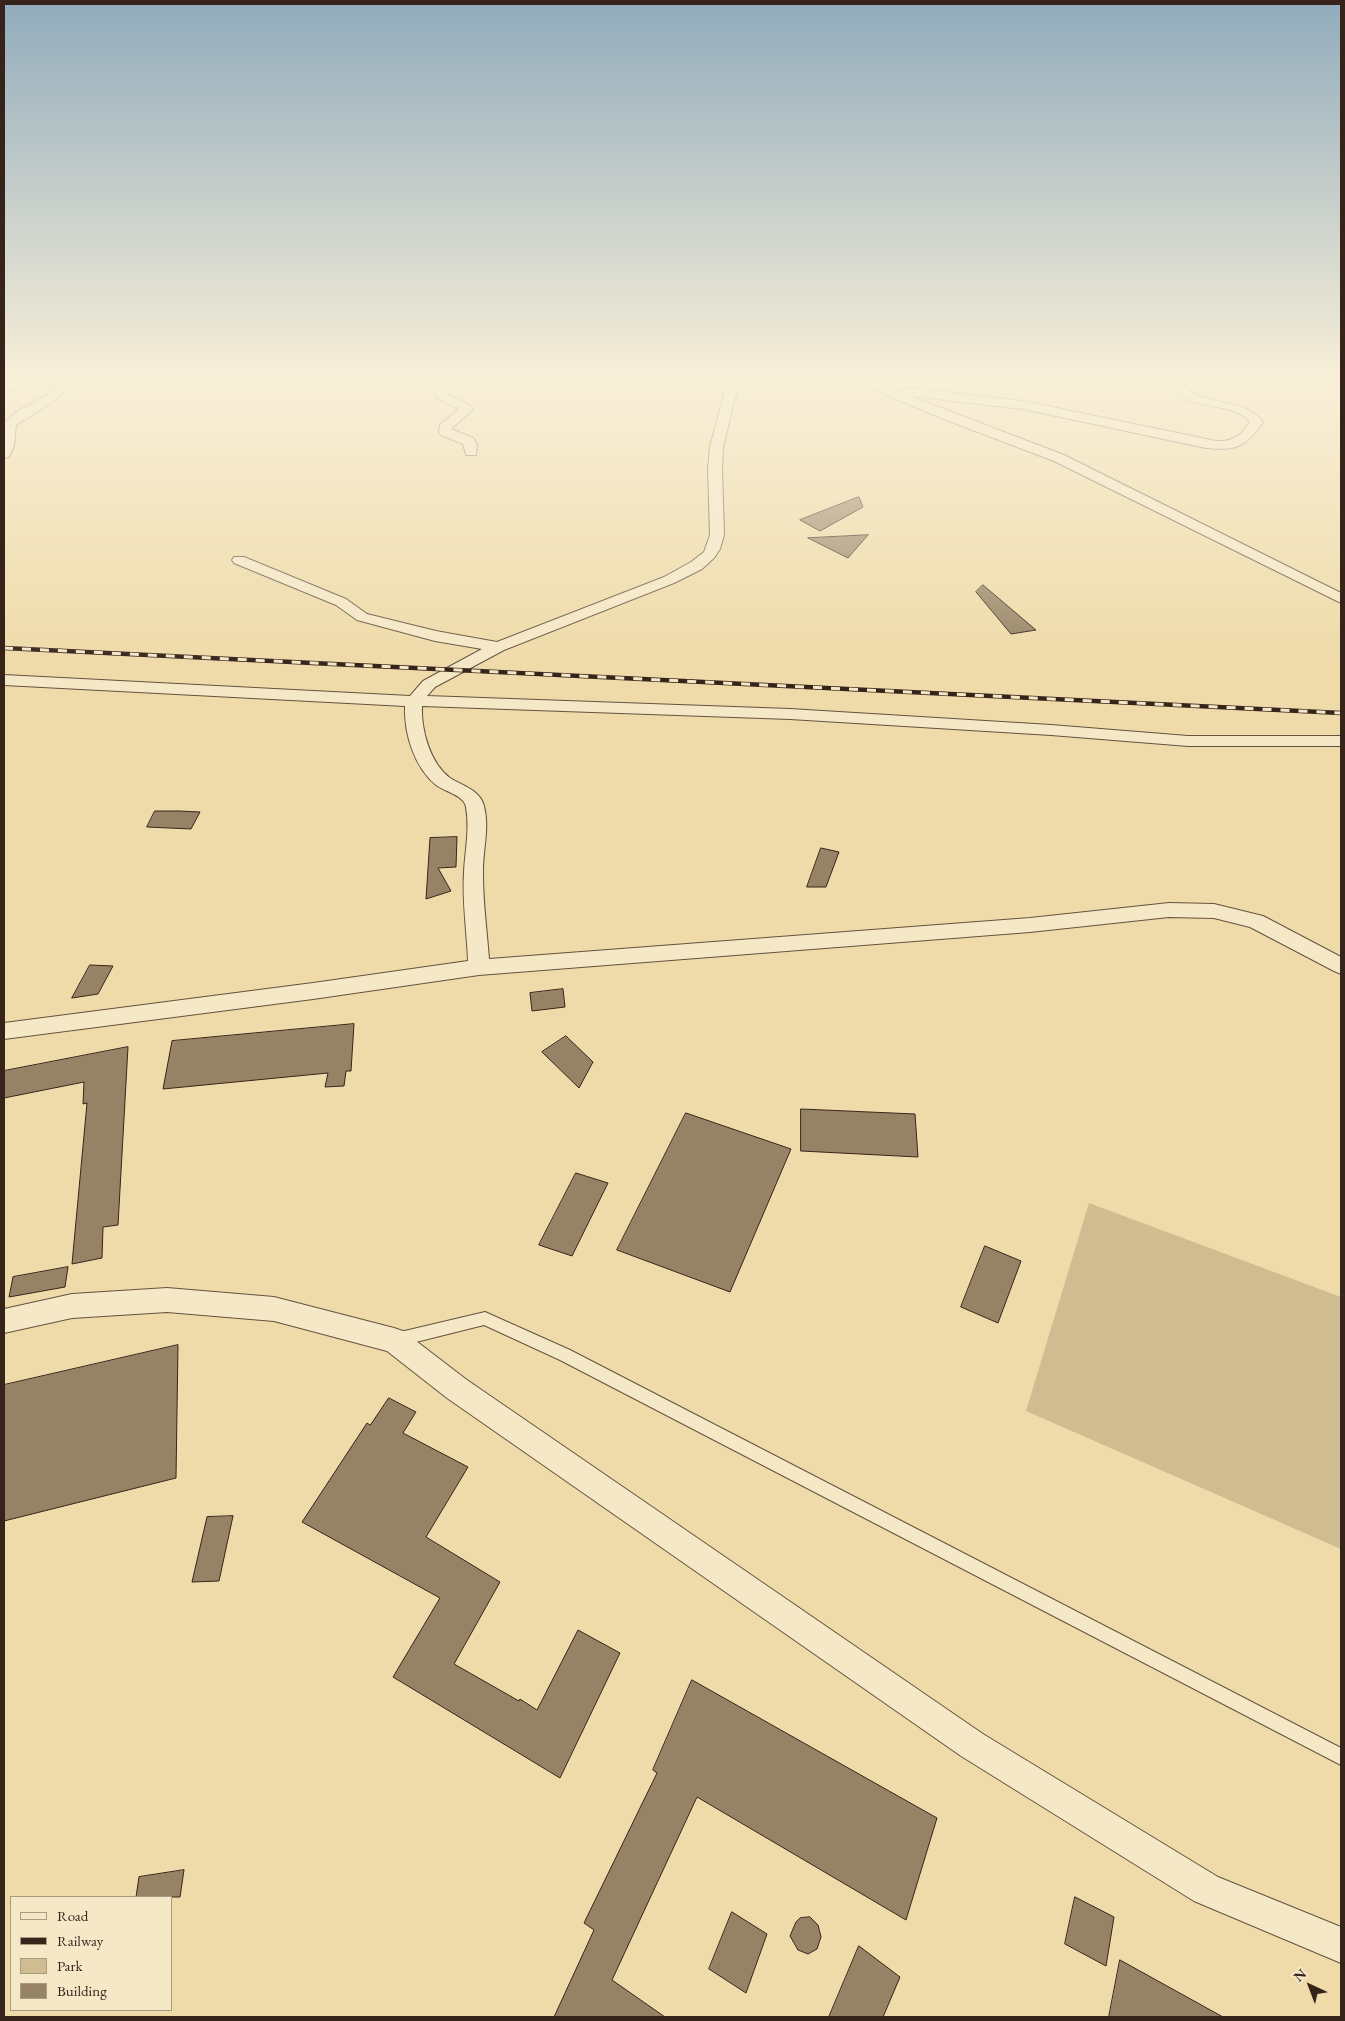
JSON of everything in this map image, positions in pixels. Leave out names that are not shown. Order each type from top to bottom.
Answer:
[{"type":"street","points":[[479,967],[473,874],[476,826],[475,805],[469,796],[443,781],[426,764],[414,719],[414,701],[428,684],[498,647],[669,580],[692,568],[708,556],[716,543],[715,476]]},
{"type":"street","points":[[1098,476],[1341,599]]},
{"type":"street","points":[[239,560],[341,602],[362,617],[434,636],[498,647]]},
{"type":"street","points":[[4,680],[414,701],[790,714],[1051,730],[1188,741],[1341,741]]},
{"type":"street","points":[[4,1031],[313,991],[479,967],[1030,925],[1169,910],[1214,911],[1256,921],[1341,966]]},
{"type":"street","points":[[4,1321],[72,1306],[167,1300],[274,1309],[394,1340],[457,1389],[972,1745],[1206,1888],[1341,1945]]},
{"type":"lane","points":[[394,1340],[485,1318],[574,1360],[1341,1756]]},
{"type":"green space","points":[[1089,1203],[1341,1297],[1341,1549],[1026,1411]]},
{"type":"building","points":[[859,497],[863,507],[820,531],[800,520]]},
{"type":"building","points":[[868,535],[848,558],[808,538]]},
{"type":"building","points":[[983,585],[1036,630],[1011,634],[976,592]]},
{"type":"building","points":[[155,811],[200,812],[191,829],[147,827]]},
{"type":"building","points":[[457,837],[456,867],[438,868],[451,891],[426,899],[430,838]]},
{"type":"building","points":[[821,848],[839,852],[826,887],[807,887]]},
{"type":"building","points":[[90,965],[113,966],[98,994],[72,998]]},
{"type":"building","points":[[563,989],[565,1007],[532,1011],[530,993]]},
{"type":"building","points":[[354,1024],[351,1071],[346,1071],[344,1086],[325,1087],[328,1073],[163,1089],[172,1041]]},
{"type":"building","points":[[566,1036],[593,1062],[579,1088],[542,1052]]},
{"type":"building","points":[[128,1047],[118,1225],[103,1227],[102,1258],[72,1264],[87,1103],[83,1104],[84,1082],[4,1098],[4,1071]]},
{"type":"building","points":[[801,1109],[915,1114],[918,1157],[801,1151]]},
{"type":"building","points":[[686,1113],[791,1149],[730,1292],[617,1250]]},
{"type":"building","points":[[576,1173],[608,1183],[572,1256],[539,1245]]},
{"type":"building","points":[[985,1246],[1021,1261],[998,1323],[961,1307]]},
{"type":"building","points":[[68,1267],[65,1287],[9,1297],[13,1277]]},
{"type":"building","points":[[178,1345],[176,1478],[4,1521],[4,1385]]},
{"type":"building","points":[[389,1398],[416,1412],[403,1433],[468,1467],[426,1537],[500,1582],[454,1664],[537,1710],[578,1630],[620,1653],[560,1778],[393,1677],[440,1598],[302,1522],[367,1423],[370,1425]]},
{"type":"building","points":[[233,1516],[219,1581],[192,1582],[207,1517]]},
{"type":"building","points":[[692,1680],[937,1818],[906,1920],[697,1797],[612,1980],[665,2017],[554,2017],[594,1930],[584,1923],[657,1773],[653,1770]]},
{"type":"building","points":[[184,1870],[180,1897],[136,1896],[139,1877]]},
{"type":"building","points":[[1075,1897],[1114,1917],[1106,1966],[1065,1944]]},
{"type":"building","points":[[732,1912],[767,1934],[746,1993],[709,1969]]},
{"type":"building","points":[[810,1917],[818,1925],[821,1937],[817,1949],[808,1954],[798,1950],[790,1936],[796,1922],[800,1918]]},
{"type":"building","points":[[859,1946],[900,1977],[883,2017],[829,2017]]},
{"type":"building","points":[[1120,1960],[1223,2017],[1109,2017]]},
{"type":"railway","points":[[4,648],[1341,713]]}]
